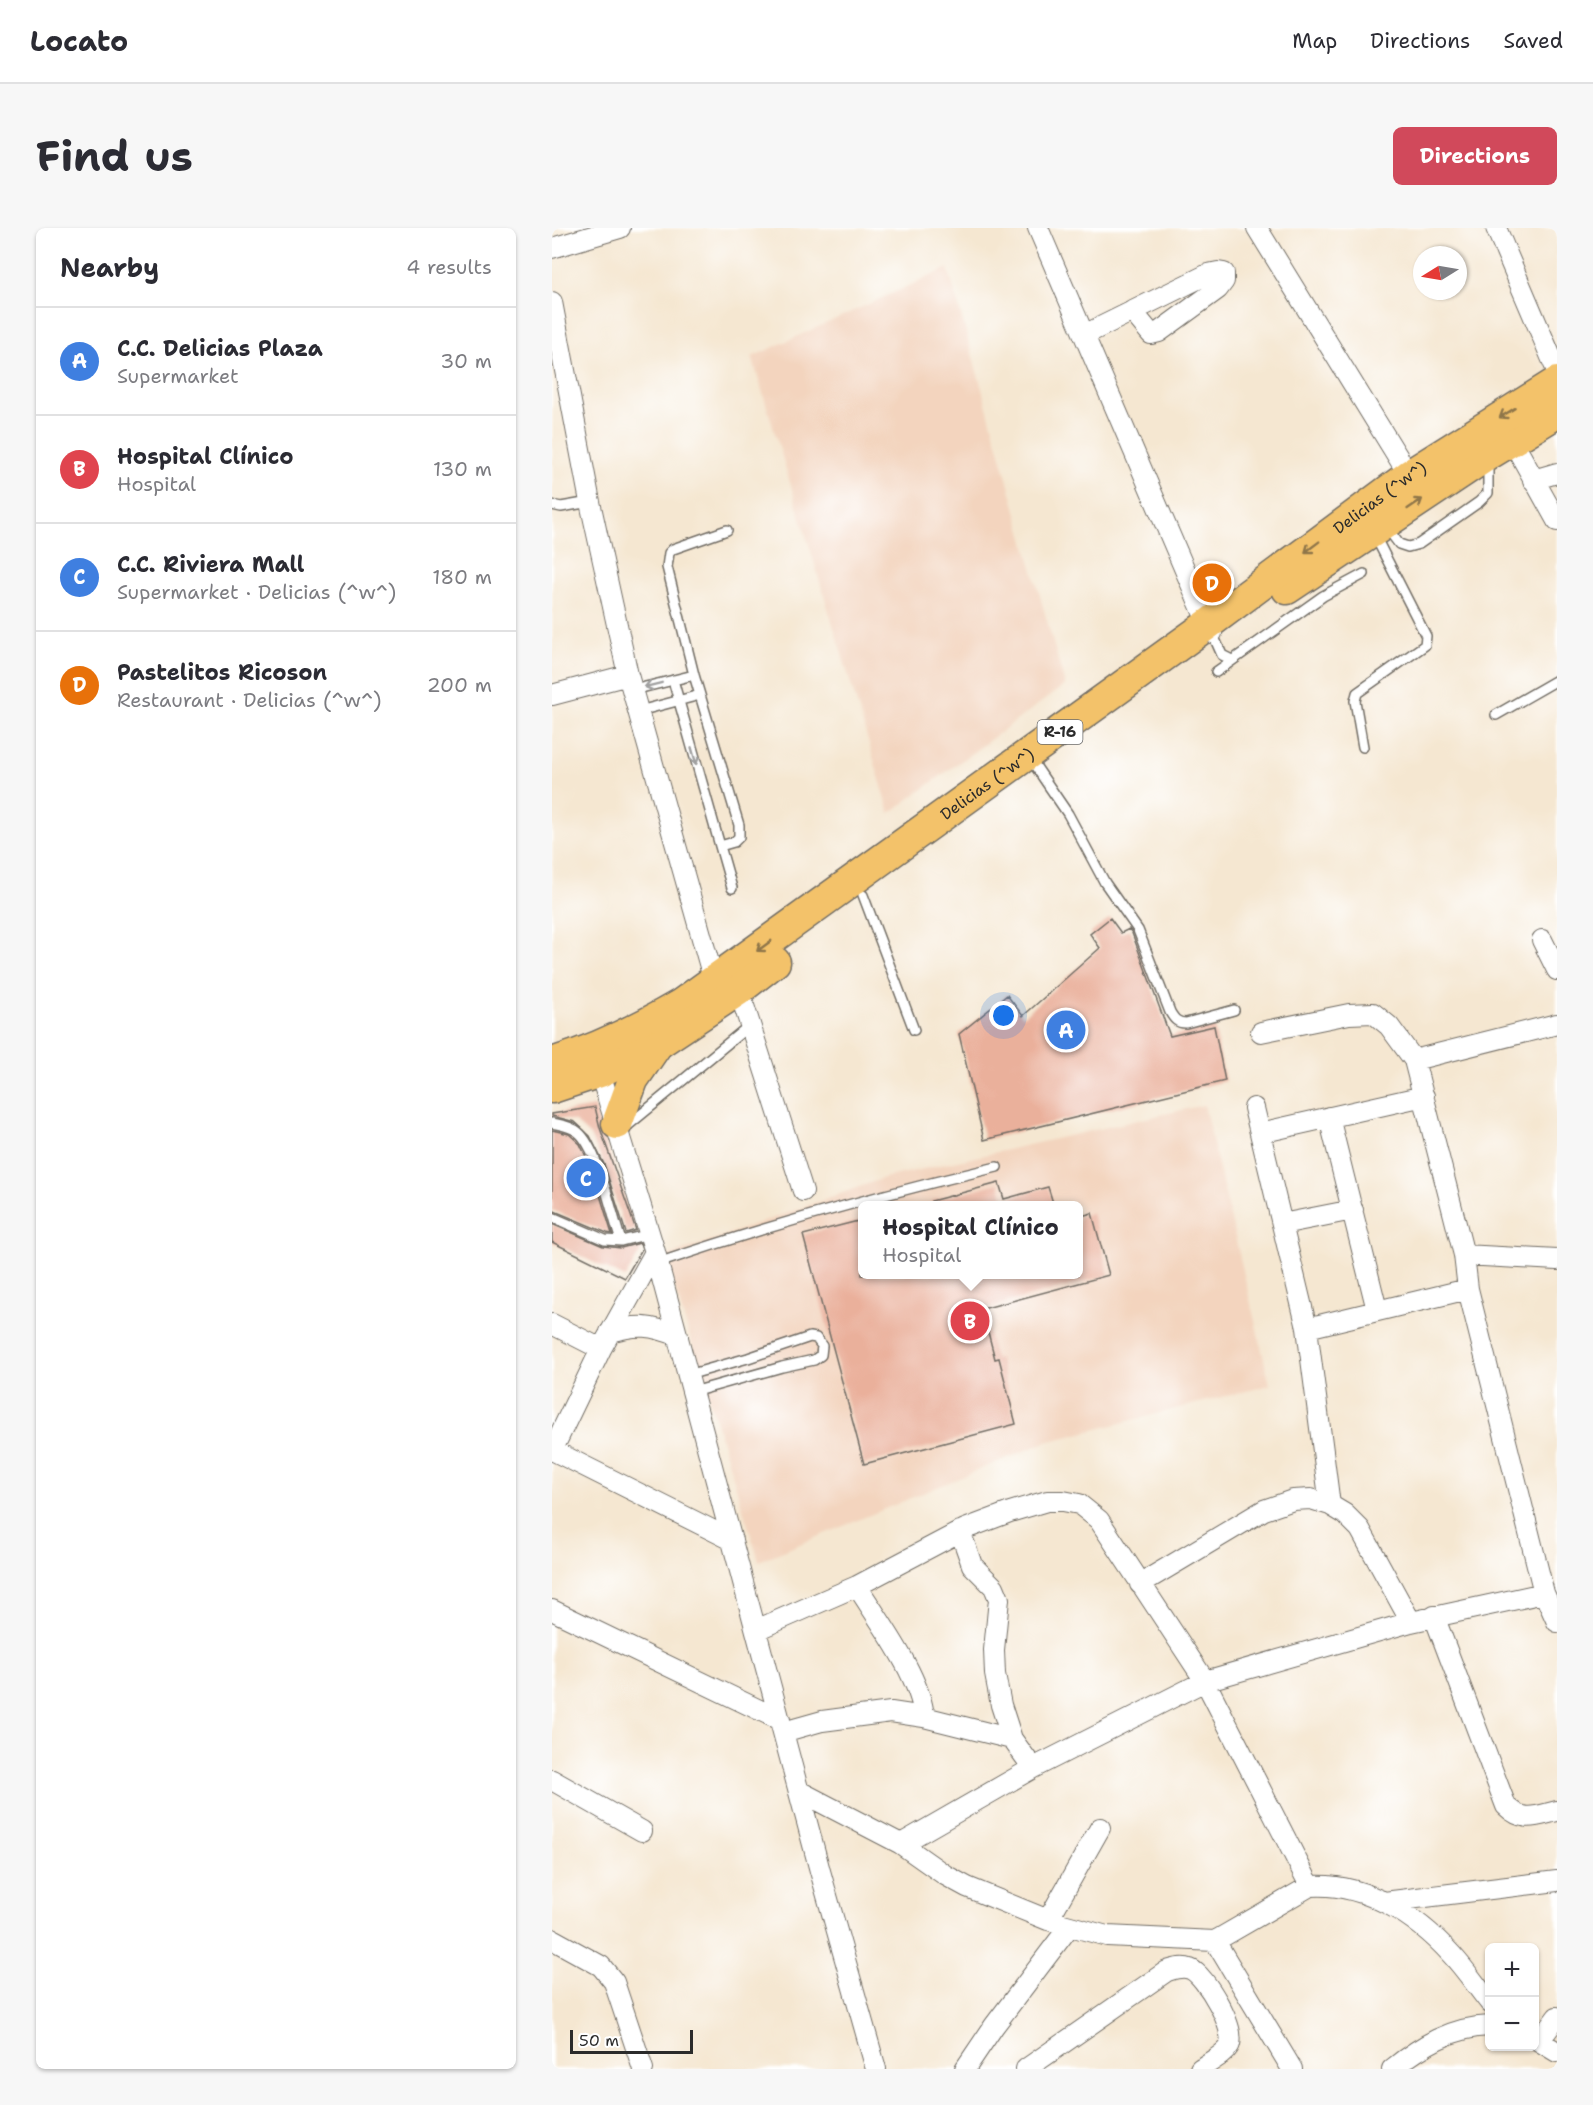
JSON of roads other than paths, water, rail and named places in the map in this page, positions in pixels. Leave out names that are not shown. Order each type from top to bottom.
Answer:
[{"type":"main road","name":"Delicias (^w^)","points":[[552,1063],[596,1060],[659,1043],[727,986],[1218,641],[1409,475],[1557,382]]},
{"type":"main road","name":"Delicias (^w^)","points":[[552,1088],[651,1022],[727,986],[863,895],[1036,767],[1218,641],[1319,583],[1379,528],[1500,447],[1557,413]]},
{"type":"main road","points":[[618,1128],[633,1080],[659,1043]]},
{"type":"street","points":[[552,248],[620,228]]},
{"type":"street","points":[[1038,228],[1218,641]]},
{"type":"street","points":[[1257,228],[1409,475]]},
{"type":"street","points":[[1496,228],[1557,371]]},
{"type":"street","points":[[552,302],[590,502],[639,711],[727,986],[750,1025],[803,1191]]},
{"type":"street","points":[[1084,335],[1132,311]]},
{"type":"street","points":[[1500,447],[1533,480],[1557,521]]},
{"type":"street","points":[[1533,480],[1557,473]]},
{"type":"street","points":[[552,695],[631,682]]},
{"type":"street","points":[[1542,940],[1557,970]]},
{"type":"street","points":[[1261,1032],[1349,1014],[1373,1013],[1389,1026],[1414,1060],[1464,1255],[1468,1289],[1544,1593],[1557,1622]]},
{"type":"street","points":[[1414,1060],[1557,1024]]},
{"type":"street","points":[[596,1060],[678,1336],[799,1791],[876,2069]]},
{"type":"street","points":[[1260,1133],[1424,1096]]},
{"type":"street","points":[[1254,1108],[1306,1328],[1330,1505]]},
{"type":"street","points":[[1329,1117],[1377,1310]]},
{"type":"street","points":[[1282,1224],[1353,1210]]},
{"type":"street","points":[[654,1250],[605,1341],[552,1450],[732,1540]]},
{"type":"street","points":[[1464,1255],[1557,1260]]},
{"type":"street","points":[[1306,1328],[1468,1289]]},
{"type":"street","points":[[552,1324],[605,1341],[633,1326],[658,1328],[678,1336]]},
{"type":"street","points":[[1140,1584],[1264,1510],[1293,1500],[1311,1499],[1330,1505],[1345,1514],[1360,1529],[1411,1622]]},
{"type":"street","points":[[756,1630],[857,1586],[960,1531],[1047,1501],[1079,1504],[1099,1520],[1205,1681],[1310,1886]]},
{"type":"street","points":[[960,1531],[972,1565],[994,1587],[999,1599],[994,1650],[995,1674],[1001,1705],[1012,1739],[1033,1768]]},
{"type":"street","points":[[857,1586],[914,1680],[921,1698],[924,1717]]},
{"type":"street","points":[[901,1844],[1033,1768],[1205,1681],[1434,1616],[1544,1593]]},
{"type":"street","points":[[552,1610],[782,1726],[877,1713],[901,1712],[1012,1739]]},
{"type":"street","points":[[1434,1616],[1506,1806],[1514,1814],[1522,1817],[1557,1811]]},
{"type":"street","points":[[552,1780],[642,1831]]},
{"type":"street","points":[[799,1791],[901,1844],[945,1875],[967,1887],[1069,1927],[1121,1937],[1215,1941],[1310,1886],[1323,1885],[1360,1892],[1384,1902],[1431,1933],[1453,1956],[1485,1997]]},
{"type":"street","points":[[1048,1920],[1100,1828]]},
{"type":"street","points":[[1384,1902],[1557,1881]]},
{"type":"street","points":[[965,2069],[994,2026],[1069,1927]]},
{"type":"street","points":[[552,1939],[601,1966],[614,1982],[643,2069]]},
{"type":"street","points":[[1215,1941],[1292,2069]]},
{"type":"street","points":[[1026,2069],[1167,1971],[1189,1968],[1203,1980],[1231,2030],[1232,2040],[1229,2047],[1200,2069]]},
{"type":"street","points":[[1539,2037],[1557,2017]]},
{"type":"street","points":[[1392,2069],[1421,2047],[1441,2036],[1485,2027]]},
{"type":"street","points":[[1539,2040],[1557,2052]]},
{"type":"lane","points":[[552,505],[561,507],[590,502]]},
{"type":"lane","points":[[1363,747],[1356,701],[1358,693],[1425,645],[1426,636],[1379,528]]},
{"type":"lane","points":[[720,846],[737,840],[740,832],[694,675],[667,567],[667,559],[669,553],[679,545],[727,530]]},
{"type":"lane","points":[[1319,583],[1364,574]]},
{"type":"lane","points":[[1216,672],[1218,641]]},
{"type":"lane","points":[[631,682],[673,680],[694,675]]},
{"type":"lane","points":[[673,680],[732,888]]},
{"type":"lane","points":[[1496,715],[1557,680]]},
{"type":"lane","points":[[639,711],[700,695]]},
{"type":"lane","points":[[1036,767],[1068,814],[1105,883],[1138,930],[1174,1019],[1180,1023],[1186,1023],[1234,1010]]},
{"type":"lane","points":[[863,895],[914,1030]]},
{"type":"lane","points":[[618,1128],[750,1025]]},
{"type":"lane","points":[[552,1123],[565,1125],[577,1131],[591,1149],[621,1241]]},
{"type":"lane","points":[[860,1201],[997,1167]]},
{"type":"lane","points":[[552,1217],[605,1240],[621,1241],[654,1250],[858,1202]]},
{"type":"lane","points":[[810,1337],[816,1338],[822,1346],[821,1355],[814,1360],[690,1383],[748,1358],[810,1337]]},
{"type":"place","name":"Pastelitos Ricoson","points":[[1212,583]]},
{"type":"place","name":"C.C. Delicias Plaza","points":[[1066,1030]]},
{"type":"place","name":"C.C. Riviera Mall","points":[[586,1178]]},
{"type":"place","name":"Hospital Clínico","points":[[970,1321]]}]
